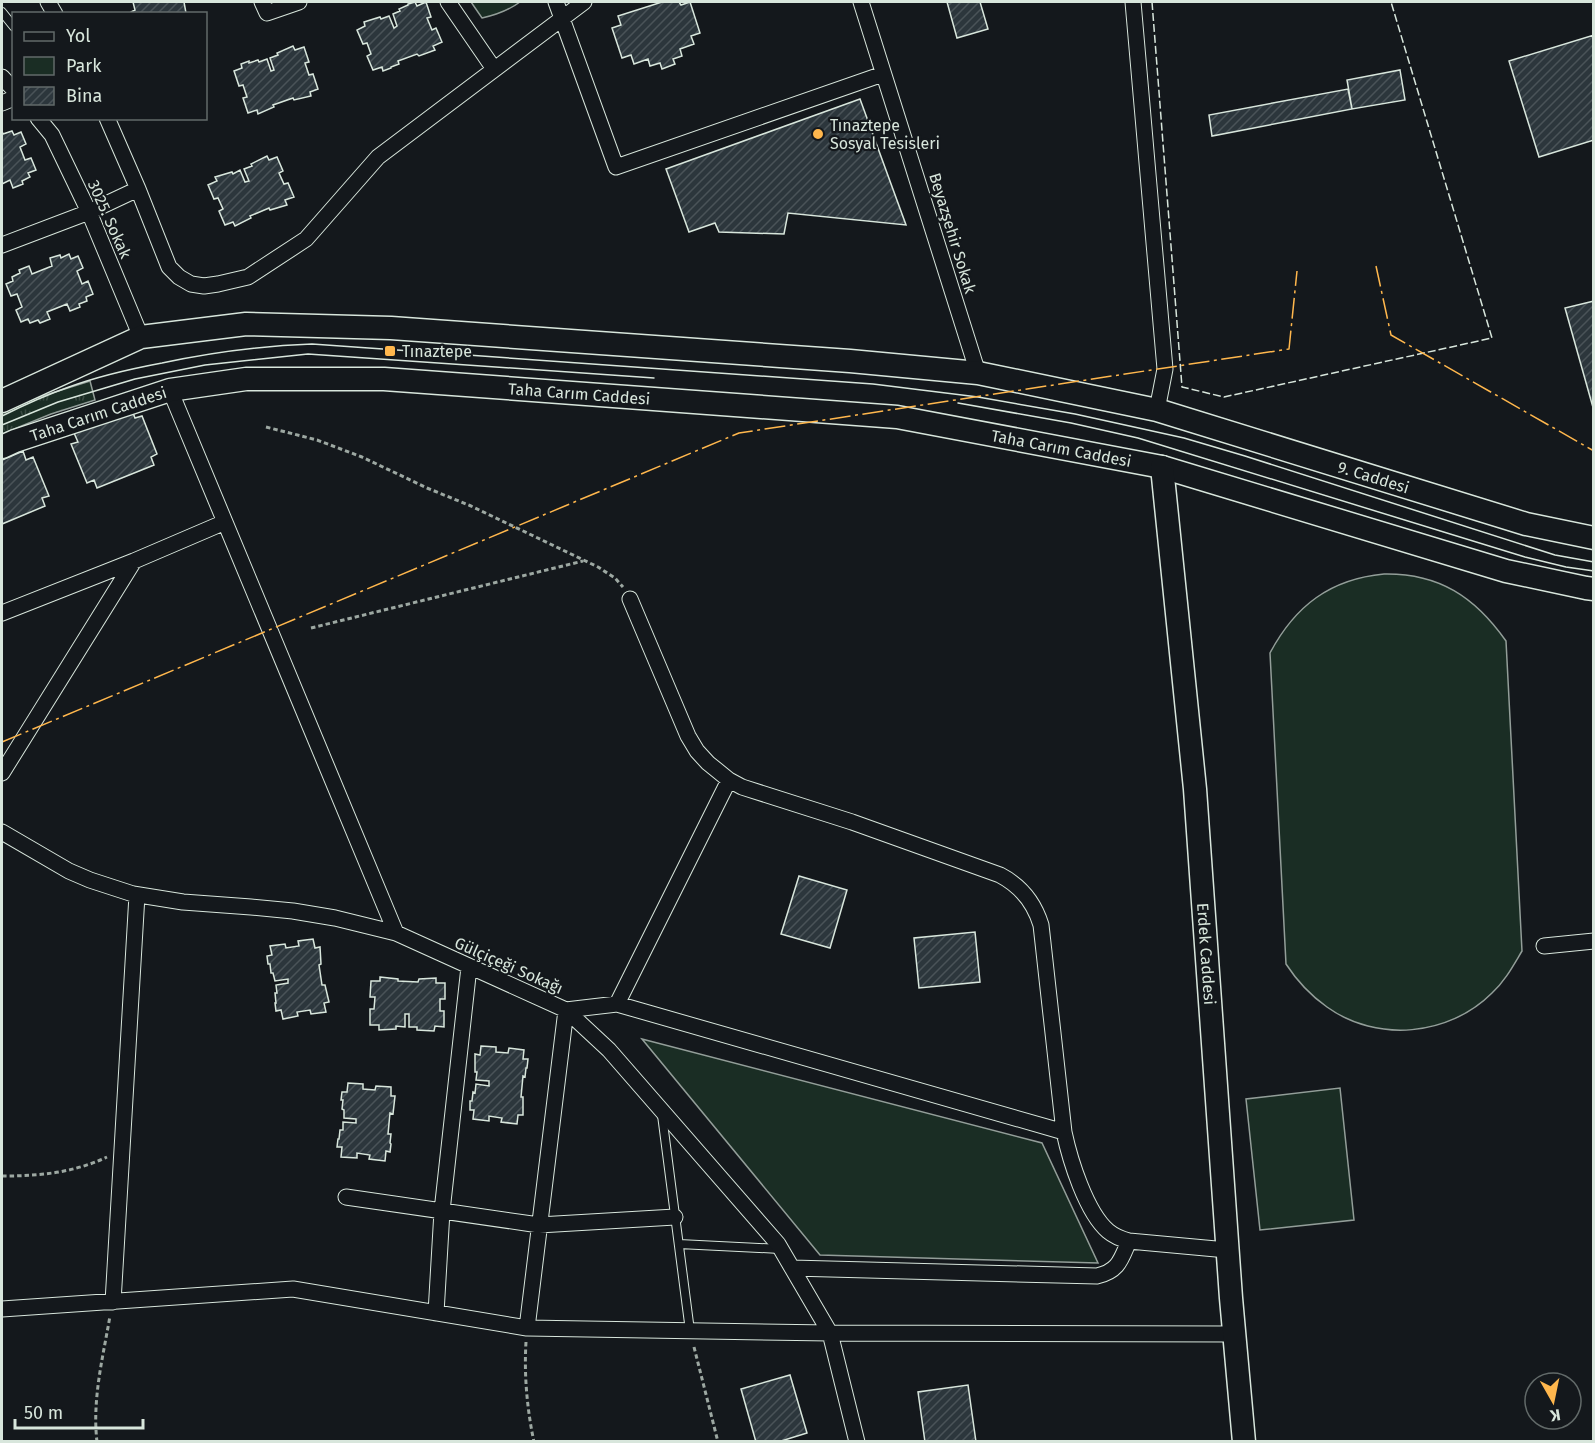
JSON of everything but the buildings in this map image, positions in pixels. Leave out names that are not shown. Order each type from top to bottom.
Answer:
[{"type":"main road","points":[[2,400],[141,338],[246,324],[391,328],[839,360],[978,373],[1157,410]]},
{"type":"main road","name":"Taha Carım Caddesi","points":[[2,447],[170,390],[246,379],[384,379],[897,417],[1162,468]]},
{"type":"main road","name":"9. Caddesi","points":[[1157,410],[1526,524],[1593,538]]},
{"type":"main road","points":[[1162,468],[1506,571],[1593,589]]},
{"type":"main road","name":"Erdek Caddesi","points":[[1162,468],[1195,789],[1227,1250],[1244,1442]]},
{"type":"street","points":[[262,2],[267,14],[299,2]]},
{"type":"street","points":[[448,2],[494,69]]},
{"type":"street","points":[[556,2],[616,167],[883,74]]},
{"type":"street","points":[[107,120],[169,267],[179,278],[191,284],[204,286],[248,277],[306,239],[378,157],[584,2]]},
{"type":"street","name":"Beyazşehir Sokak","points":[[861,2],[978,373]]},
{"type":"street","points":[[1132,2],[1165,369],[1157,410]]},
{"type":"street","points":[[2,77],[12,89]]},
{"type":"street","name":"3025. Sokak","points":[[40,120],[52,135],[88,212],[141,338]]},
{"type":"street","points":[[2,245],[88,212],[138,189]]},
{"type":"street","points":[[170,390],[396,933]]},
{"type":"street","points":[[2,612],[134,561],[225,522]]},
{"type":"street","points":[[2,773],[134,561]]},
{"type":"street","points":[[630,599],[688,736],[708,763],[729,780],[741,787],[852,822],[1000,874],[1018,886],[1033,904],[1041,925],[1064,1132],[1076,1175],[1096,1217],[1113,1235],[1129,1241],[1227,1250]]},
{"type":"street","points":[[617,1004],[729,780]]},
{"type":"street","name":"Gülçiçeği Sokağı","points":[[2,832],[69,871],[111,888],[137,895],[183,902],[293,911],[335,918],[396,933],[566,1010],[609,1050],[780,1249],[830,1333],[857,1442]]},
{"type":"street","points":[[113,1302],[137,895]]},
{"type":"street","points":[[1544,946],[1593,941]]},
{"type":"street","points":[[436,1313],[442,1211],[469,967]]},
{"type":"street","points":[[527,1328],[566,1010],[617,1004],[1064,1132]]},
{"type":"street","points":[[346,1197],[539,1225],[675,1217]]},
{"type":"street","points":[[792,1268],[1097,1276],[1116,1267],[1129,1241]]},
{"type":"street","points":[[2,1309],[293,1289],[527,1328],[830,1333],[1234,1334]]},
{"type":"lane","points":[[2,12],[12,24]]},
{"type":"lane","points":[[661,1110],[690,1331]]},
{"type":"lane","points":[[678,1244],[780,1249]]},
{"type":"path","points":[[266,427],[340,448],[471,506],[607,572],[615,578],[630,599]]},
{"type":"path","points":[[311,628],[585,561]]},
{"type":"path","points":[[2,1176],[34,1176],[69,1171],[122,1149]]},
{"type":"path","points":[[97,1442],[96,1394],[113,1302]]},
{"type":"path","points":[[527,1328],[526,1380],[534,1442]]},
{"type":"path","points":[[690,1331],[718,1442]]},
{"type":"green space","points":[[471,2],[520,2],[502,12],[482,18]]},
{"type":"green space","points":[[90,381],[95,400],[51,414],[2,434],[2,412],[36,398]]},
{"type":"green space","points":[[1384,574],[1422,578],[1454,591],[1482,612],[1506,641],[1522,951],[1501,983],[1475,1007],[1434,1026],[1412,1030],[1390,1030],[1368,1026],[1347,1018],[1315,998],[1286,964],[1270,653],[1291,622],[1316,598],[1347,582]]},
{"type":"green space","points":[[642,1039],[1042,1143],[1098,1263],[820,1255]]},
{"type":"green space","points":[[1340,1088],[1354,1220],[1260,1230],[1246,1099]]},
{"type":"tram line","points":[[2,416],[60,390],[126,370],[218,353],[312,344],[873,384],[978,397],[1075,414],[1184,438],[1555,555],[1594,562]]},
{"type":"tram line","points":[[2,425],[58,402],[135,379],[205,365],[308,354],[654,378]]},
{"type":"tram line","points":[[958,403],[1071,423],[1138,438],[1525,557],[1594,571]]},
{"type":"fence","points":[[1152,2],[1182,387],[1224,397],[1492,338],[1391,2]]},
{"type":"power","points":[[1376,266],[1391,335],[1594,451]]},
{"type":"power","points":[[2,742],[739,433],[1289,349],[1297,271]]},
{"type":"place","name":"Tınaztepe Sosyal Tesisleri","points":[[818,134]]},
{"type":"place","name":"Tınaztepe","points":[[390,351]]}]
